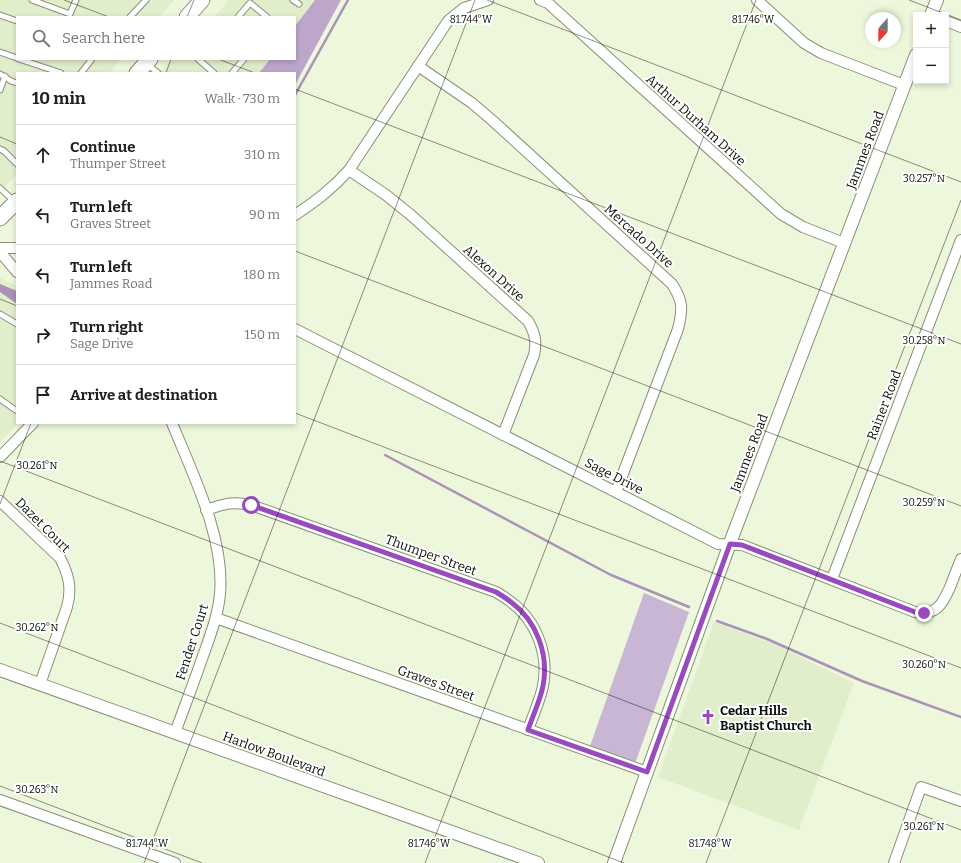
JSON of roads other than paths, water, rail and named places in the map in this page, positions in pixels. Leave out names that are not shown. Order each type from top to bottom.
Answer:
[{"type":"main road","points":[[188,16],[202,0]]},
{"type":"main road","points":[[0,218],[16,202]]},
{"type":"street","points":[[296,214],[336,185],[349,170],[448,21],[464,8],[488,0]]},
{"type":"street","name":"Arthur Durham Drive","points":[[540,0],[548,3],[781,214],[803,227],[844,243]]},
{"type":"street","points":[[757,0],[804,43],[822,53],[904,85]]},
{"type":"street","points":[[932,12],[937,0]]},
{"type":"street","points":[[949,22],[961,27]]},
{"type":"street","name":"Jammes Road","points":[[614,863],[730,544],[913,62]]},
{"type":"street","name":"Mercado Drive","points":[[418,66],[472,103],[493,121],[672,284],[678,294],[682,304],[678,328],[616,492]]},
{"type":"street","name":"Alexon Drive","points":[[349,170],[386,195],[412,216],[528,321],[533,330],[536,345],[534,355],[504,435]]},
{"type":"street","name":"Rainer Road","points":[[832,579],[961,240]]},
{"type":"street","points":[[0,248],[16,248]]},
{"type":"street","points":[[0,252],[16,271]]},
{"type":"street","name":"Sage Drive","points":[[296,330],[718,544],[742,545],[915,612],[924,613],[933,611],[940,607],[961,558]]},
{"type":"street","points":[[0,457],[32,424]]},
{"type":"street","name":"Fender Court","points":[[172,424],[206,510],[217,546],[220,569],[220,595],[216,618],[175,733]]},
{"type":"street","name":"Dazet Court","points":[[0,501],[60,558],[69,580],[70,595],[67,607],[40,684]]},
{"type":"street","name":"Thumper Street","points":[[206,510],[228,503],[239,502],[251,505],[496,592],[512,602],[525,615],[534,629],[541,644],[544,659],[543,687],[528,730]]},
{"type":"street","name":"Graves Street","points":[[216,618],[647,772]]},
{"type":"street","name":"Harlow Boulevard","points":[[0,670],[538,863]]},
{"type":"street","points":[[894,863],[921,787],[961,801]]},
{"type":"street","points":[[0,800],[175,863]]},
{"type":"lane","points":[[32,0],[70,14],[76,0]]},
{"type":"lane","points":[[131,16],[146,0]]},
{"type":"lane","points":[[293,0],[299,4]]},
{"type":"lane","points":[[239,16],[250,3],[266,16]]},
{"type":"lane","points":[[0,15],[16,21]]},
{"type":"lane","points":[[0,52],[16,58]]},
{"type":"lane","points":[[21,60],[58,72]]},
{"type":"lane","points":[[82,72],[91,60]]},
{"type":"lane","points":[[200,60],[213,72]]},
{"type":"lane","points":[[233,72],[243,60]]},
{"type":"lane","points":[[144,65],[156,72]]},
{"type":"lane","points":[[0,90],[2,75],[16,83]]},
{"type":"lane","points":[[0,149],[16,163]]},
{"type":"lane","points":[[0,188],[16,202]]},
{"type":"lane","points":[[0,314],[16,323]]},
{"type":"lane","points":[[0,399],[16,410]]},
{"type":"waterway","points":[[296,93],[348,0]]},
{"type":"waterway","points":[[385,455],[611,575],[689,607]]},
{"type":"waterway","points":[[717,621],[767,639],[862,681],[961,717]]},
{"type":"place","name":"Cedar Hills Baptist Church","points":[[708,717]]}]
